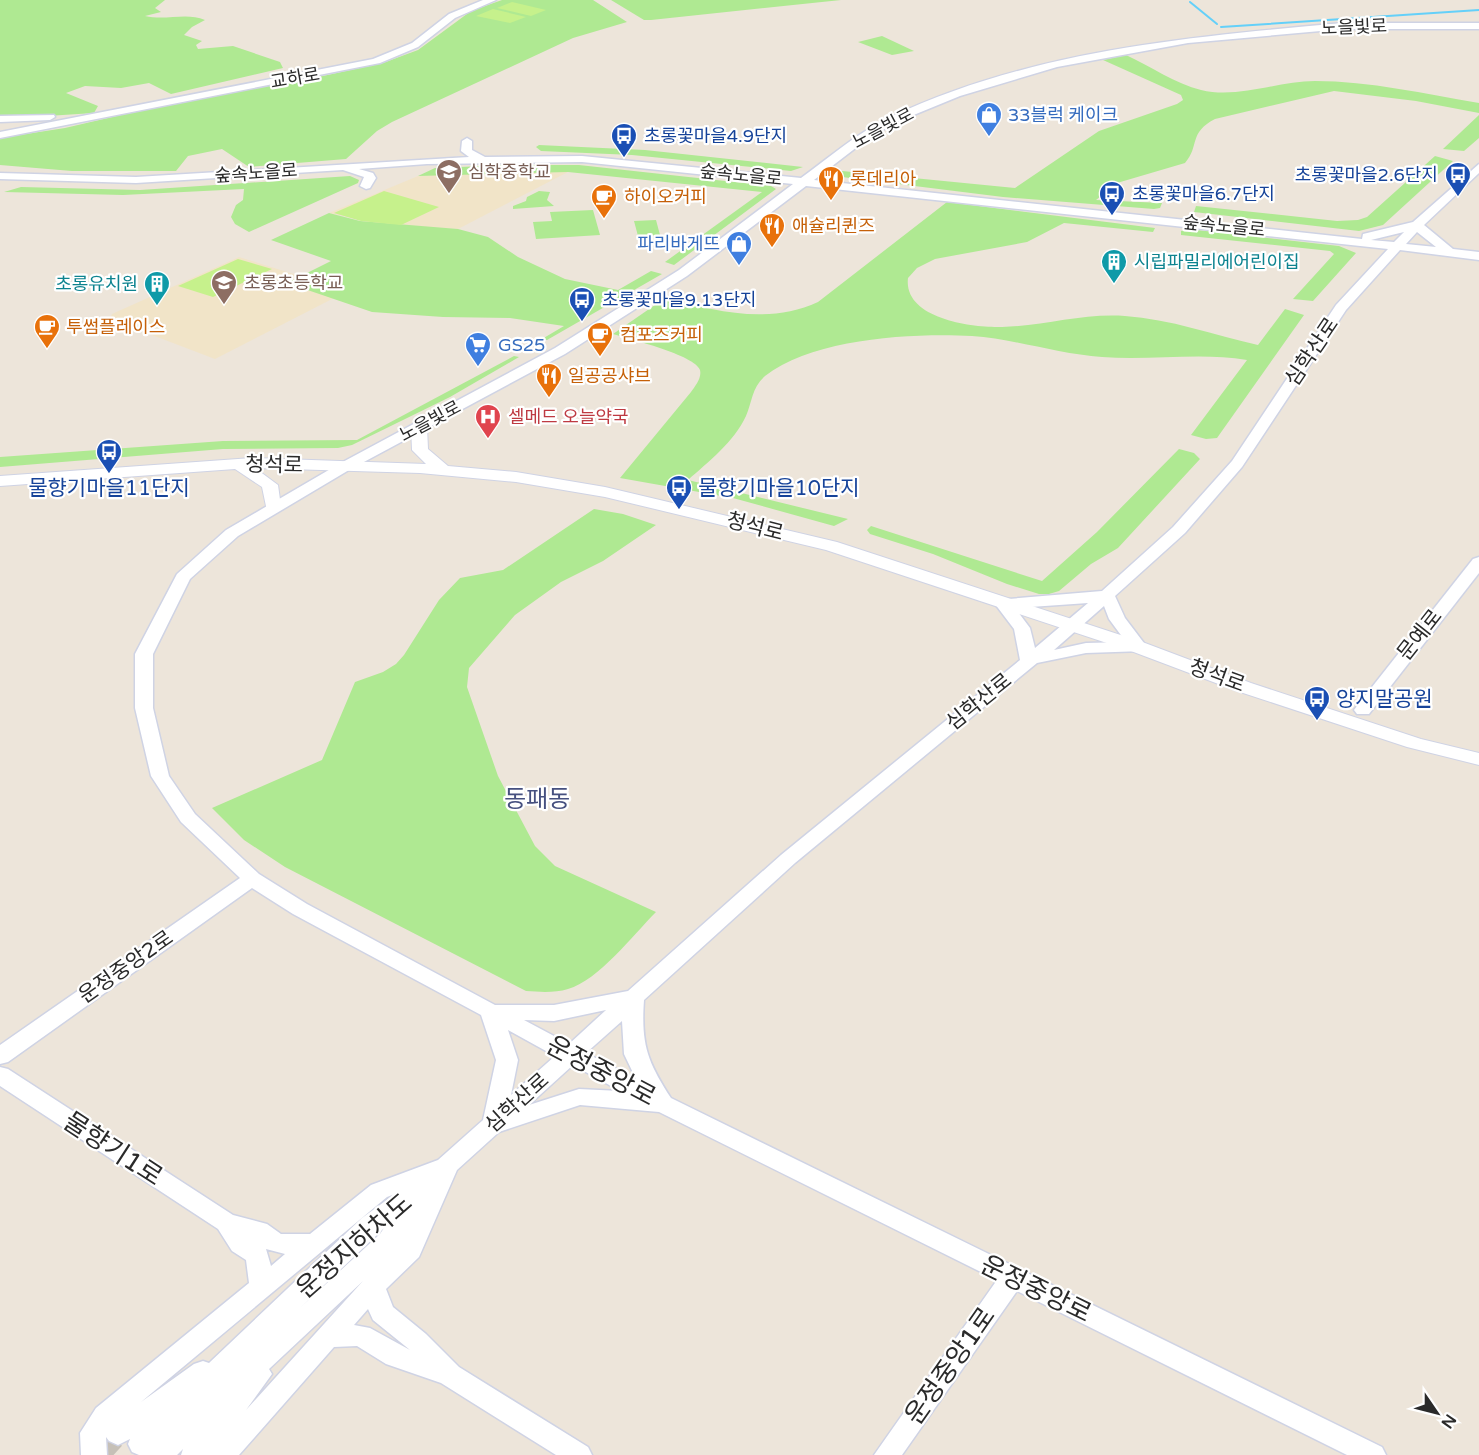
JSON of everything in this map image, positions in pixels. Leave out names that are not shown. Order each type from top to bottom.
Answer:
[{"type":"main road","points":[[419,427],[420,450],[444,471]]},
{"type":"main road","points":[[238,464],[270,485],[273,507]]},
{"type":"main road","name":"청석로","points":[[0,481],[238,464],[344,467],[444,471],[528,479],[657,503],[831,546],[1138,647],[1244,687],[1414,743],[1479,759]]},
{"type":"street","name":"교하로","points":[[0,135],[376,61],[415,45],[452,16],[491,0]]},
{"type":"street","name":"노을빛로","points":[[273,507],[560,351],[683,273],[843,150],[895,119],[956,94],[1055,64],[1157,45],[1264,32],[1368,26],[1479,26]]},
{"type":"street","name":"교하로","points":[[0,119],[85,118]]},
{"type":"street","points":[[466,141],[466,151],[481,159]]},
{"type":"street","name":"숲속노을로","points":[[0,177],[136,180],[481,159],[582,159],[805,181],[1479,255]]},
{"type":"street","points":[[340,167],[366,172],[370,178],[366,186]]},
{"type":"street","name":"심학산로","points":[[424,1186],[788,859],[1072,626],[1179,530],[1237,464],[1341,308],[1417,225],[1479,167]]},
{"type":"street","points":[[1348,240],[1417,225],[1429,238],[1452,253]]},
{"type":"street","points":[[1348,240],[1372,250],[1383,264],[1415,255],[1452,253]]},
{"type":"street","name":"운정중앙로","points":[[273,507],[232,533],[183,577],[144,654],[144,708],[160,776],[188,818],[252,879],[300,909],[663,1104],[1372,1455]]},
{"type":"street","name":"문예로","points":[[1363,710],[1479,562]]},
{"type":"street","points":[[1003,604],[1057,602],[1107,595],[1117,620],[1138,647]]},
{"type":"street","points":[[1003,604],[1022,628],[1029,660],[1086,648],[1138,647]]},
{"type":"street","name":"운정중앙2로","points":[[0,1056],[252,879]]},
{"type":"street","points":[[493,1125],[507,1060],[490,1012],[554,1013],[634,997],[632,1048],[635,1061],[663,1104]]},
{"type":"street","name":"물향기1로","points":[[0,1076],[226,1222]]},
{"type":"street","points":[[493,1125],[579,1097],[602,1097],[663,1104]]},
{"type":"street","points":[[94,1455],[93,1433],[105,1416],[378,1191],[450,1164]]},
{"type":"street","points":[[222,1455],[373,1286],[410,1250],[450,1164]]},
{"type":"street","name":"운정지하차도","points":[[139,1444],[297,1326],[389,1240],[424,1186]]},
{"type":"street","name":"운정지하차도","points":[[139,1444],[370,1225],[424,1186]]},
{"type":"street","points":[[226,1222],[258,1231],[276,1243],[292,1245],[316,1243]]},
{"type":"street","points":[[226,1222],[241,1244],[256,1256],[262,1287]]},
{"type":"street","name":"운정중앙1로","points":[[887,1455],[1013,1277]]},
{"type":"street","points":[[373,1286],[382,1313],[417,1341],[450,1376]]},
{"type":"street","points":[[194,1455],[297,1326]]},
{"type":"street","points":[[327,1338],[361,1335],[395,1356],[450,1376],[579,1455]]},
{"type":"shaded area","name":"심학중학교","points":[[490,172],[568,172],[458,229],[385,225],[329,213],[418,176]]},
{"type":"shaded area","name":"초롱초등학교","points":[[239,257],[300,276],[287,283],[334,298],[215,359],[110,319],[112,314]]},
{"type":"green space","points":[[0,0],[165,0],[155,8],[161,12],[145,16],[191,17],[205,20],[192,27],[184,35],[202,41],[196,45],[198,49],[233,46],[280,62],[283,68],[171,94],[149,83],[121,88],[85,86],[66,93],[98,106],[94,113],[0,119]]},
{"type":"green space","points":[[502,0],[593,0],[627,22],[573,38],[392,122],[377,131],[346,159],[249,167],[222,149],[188,156],[176,171],[72,171],[0,165],[0,138],[65,128],[181,101],[309,79],[383,63],[418,50],[471,11]]},
{"type":"green space","points":[[611,0],[841,0],[644,20]]},
{"type":"green space","points":[[512,2],[546,10],[531,16],[497,8]]},
{"type":"green space","points":[[493,9],[526,17],[510,23],[476,16]]},
{"type":"green space","points":[[882,36],[914,51],[892,55],[858,42]]},
{"type":"green space","points":[[1126,55],[1173,79],[1201,90],[1244,91],[1315,81],[1356,83],[1479,103],[1479,113],[1416,101],[1334,91],[1215,119],[1201,129],[1185,163],[1117,183],[1096,200],[1162,203],[1160,208],[1154,209],[1003,197],[834,176],[829,173],[832,170],[1015,188],[1099,131],[1183,100],[1181,95],[1103,60]]},
{"type":"green space","points":[[1479,115],[1479,138],[1464,151],[1443,149]]},
{"type":"green space","points":[[539,145],[645,150],[803,167],[791,171],[632,155],[541,151],[536,147]]},
{"type":"green space","points":[[1435,156],[1453,161],[1383,225],[1359,231],[1194,212],[1196,206],[1337,221],[1358,220],[1367,217]]},
{"type":"green space","points":[[579,165],[771,186],[776,189],[674,265],[665,262],[762,192],[568,172],[418,176],[435,168]]},
{"type":"green space","points":[[350,176],[359,180],[358,183],[249,232],[235,224],[231,217],[236,205],[243,200],[244,189],[123,195],[4,192],[21,187],[140,190]]},
{"type":"green space","points":[[384,191],[439,207],[401,225],[361,221],[334,213]]},
{"type":"green space","points":[[539,191],[550,192],[547,200],[554,206],[513,209],[513,206],[526,201],[527,197]]},
{"type":"green space","points":[[947,202],[1155,228],[1153,232],[1064,223],[1027,242],[935,259],[917,268],[908,278],[909,292],[916,303],[942,318],[974,326],[1002,327],[1094,316],[1125,316],[1175,324],[1258,345],[1285,309],[1304,315],[1217,438],[1206,439],[1191,435],[1247,360],[1211,357],[1102,357],[972,336],[893,337],[836,346],[810,353],[786,363],[765,376],[755,390],[746,416],[735,434],[688,480],[848,519],[834,526],[733,498],[620,478],[691,392],[698,382],[700,370],[695,364],[674,353],[613,334],[665,298],[722,311],[761,314],[799,309],[818,302]]},
{"type":"green space","points":[[593,210],[600,235],[536,239],[533,222],[552,221],[550,212]]},
{"type":"green space","points":[[329,213],[360,221],[458,229],[488,237],[518,257],[565,279],[618,290],[651,271],[662,274],[547,340],[542,339],[564,326],[510,318],[443,317],[372,312],[287,283],[331,261],[271,240]]},
{"type":"green space","points":[[656,220],[660,235],[638,236],[634,221]]},
{"type":"green space","points":[[1188,229],[1339,246],[1356,253],[1313,301],[1293,299],[1334,254],[1330,251],[1181,235],[1181,231]]},
{"type":"green space","points":[[238,259],[272,269],[213,297],[178,286]]},
{"type":"green space","points":[[514,356],[519,357],[450,397],[352,445],[338,448],[223,449],[0,467],[0,457],[223,441],[357,440]]},
{"type":"green space","points":[[1179,449],[1194,453],[1200,459],[1118,548],[1091,564],[1059,591],[1049,594],[1039,594],[1007,584],[933,554],[870,534],[867,530],[871,526],[1042,581],[1097,532]]},
{"type":"green space","points":[[594,509],[623,514],[656,525],[603,561],[561,582],[515,615],[469,668],[467,687],[498,776],[535,846],[555,866],[656,912],[603,967],[580,984],[558,991],[526,991],[285,867],[244,840],[212,808],[322,760],[355,682],[383,672],[396,664],[439,600],[460,578],[503,570]]},
{"type":"waterway","points":[[1190,2],[1217,24]]},
{"type":"waterway","points":[[1221,27],[1479,10]]},
{"type":"tunnel","points":[[98,1455],[118,1433]]},
{"type":"place","name":"33블럭 케이크","points":[[989,138]]},
{"type":"place","name":"초롱꽃마을4.9단지","points":[[624,159]]},
{"type":"place","name":"심학중학교","points":[[449,195]]},
{"type":"place","name":"초롱꽃마을2.6단지","points":[[1458,198]]},
{"type":"place","name":"롯데리아","points":[[831,202]]},
{"type":"place","name":"초롱꽃마을6.7단지","points":[[1112,217]]},
{"type":"place","name":"하이오커피","points":[[604,220]]},
{"type":"place","name":"애슐리퀸즈","points":[[772,249]]},
{"type":"place","name":"파리바게뜨","points":[[739,267]]},
{"type":"place","name":"시립파밀리에어린이집","points":[[1114,285]]},
{"type":"place","name":"초롱초등학교","points":[[224,306]]},
{"type":"place","name":"초롱유치원","points":[[157,307]]},
{"type":"place","name":"초롱꽃마을9.13단지","points":[[582,323]]},
{"type":"place","name":"투썸플레이스","points":[[47,350]]},
{"type":"place","name":"컴포즈커피","points":[[600,358]]},
{"type":"place","name":"GS25","points":[[478,368]]},
{"type":"place","name":"일공공샤브","points":[[549,399]]},
{"type":"place","name":"셀메드 오늘약국","points":[[488,440]]},
{"type":"place","name":"물향기마을11단지","points":[[109,475]]},
{"type":"place","name":"물향기마을10단지","points":[[679,511]]},
{"type":"place","name":"양지말공원","points":[[1317,722]]},
{"type":"district","name":"동패동","points":[[537,799]]}]
